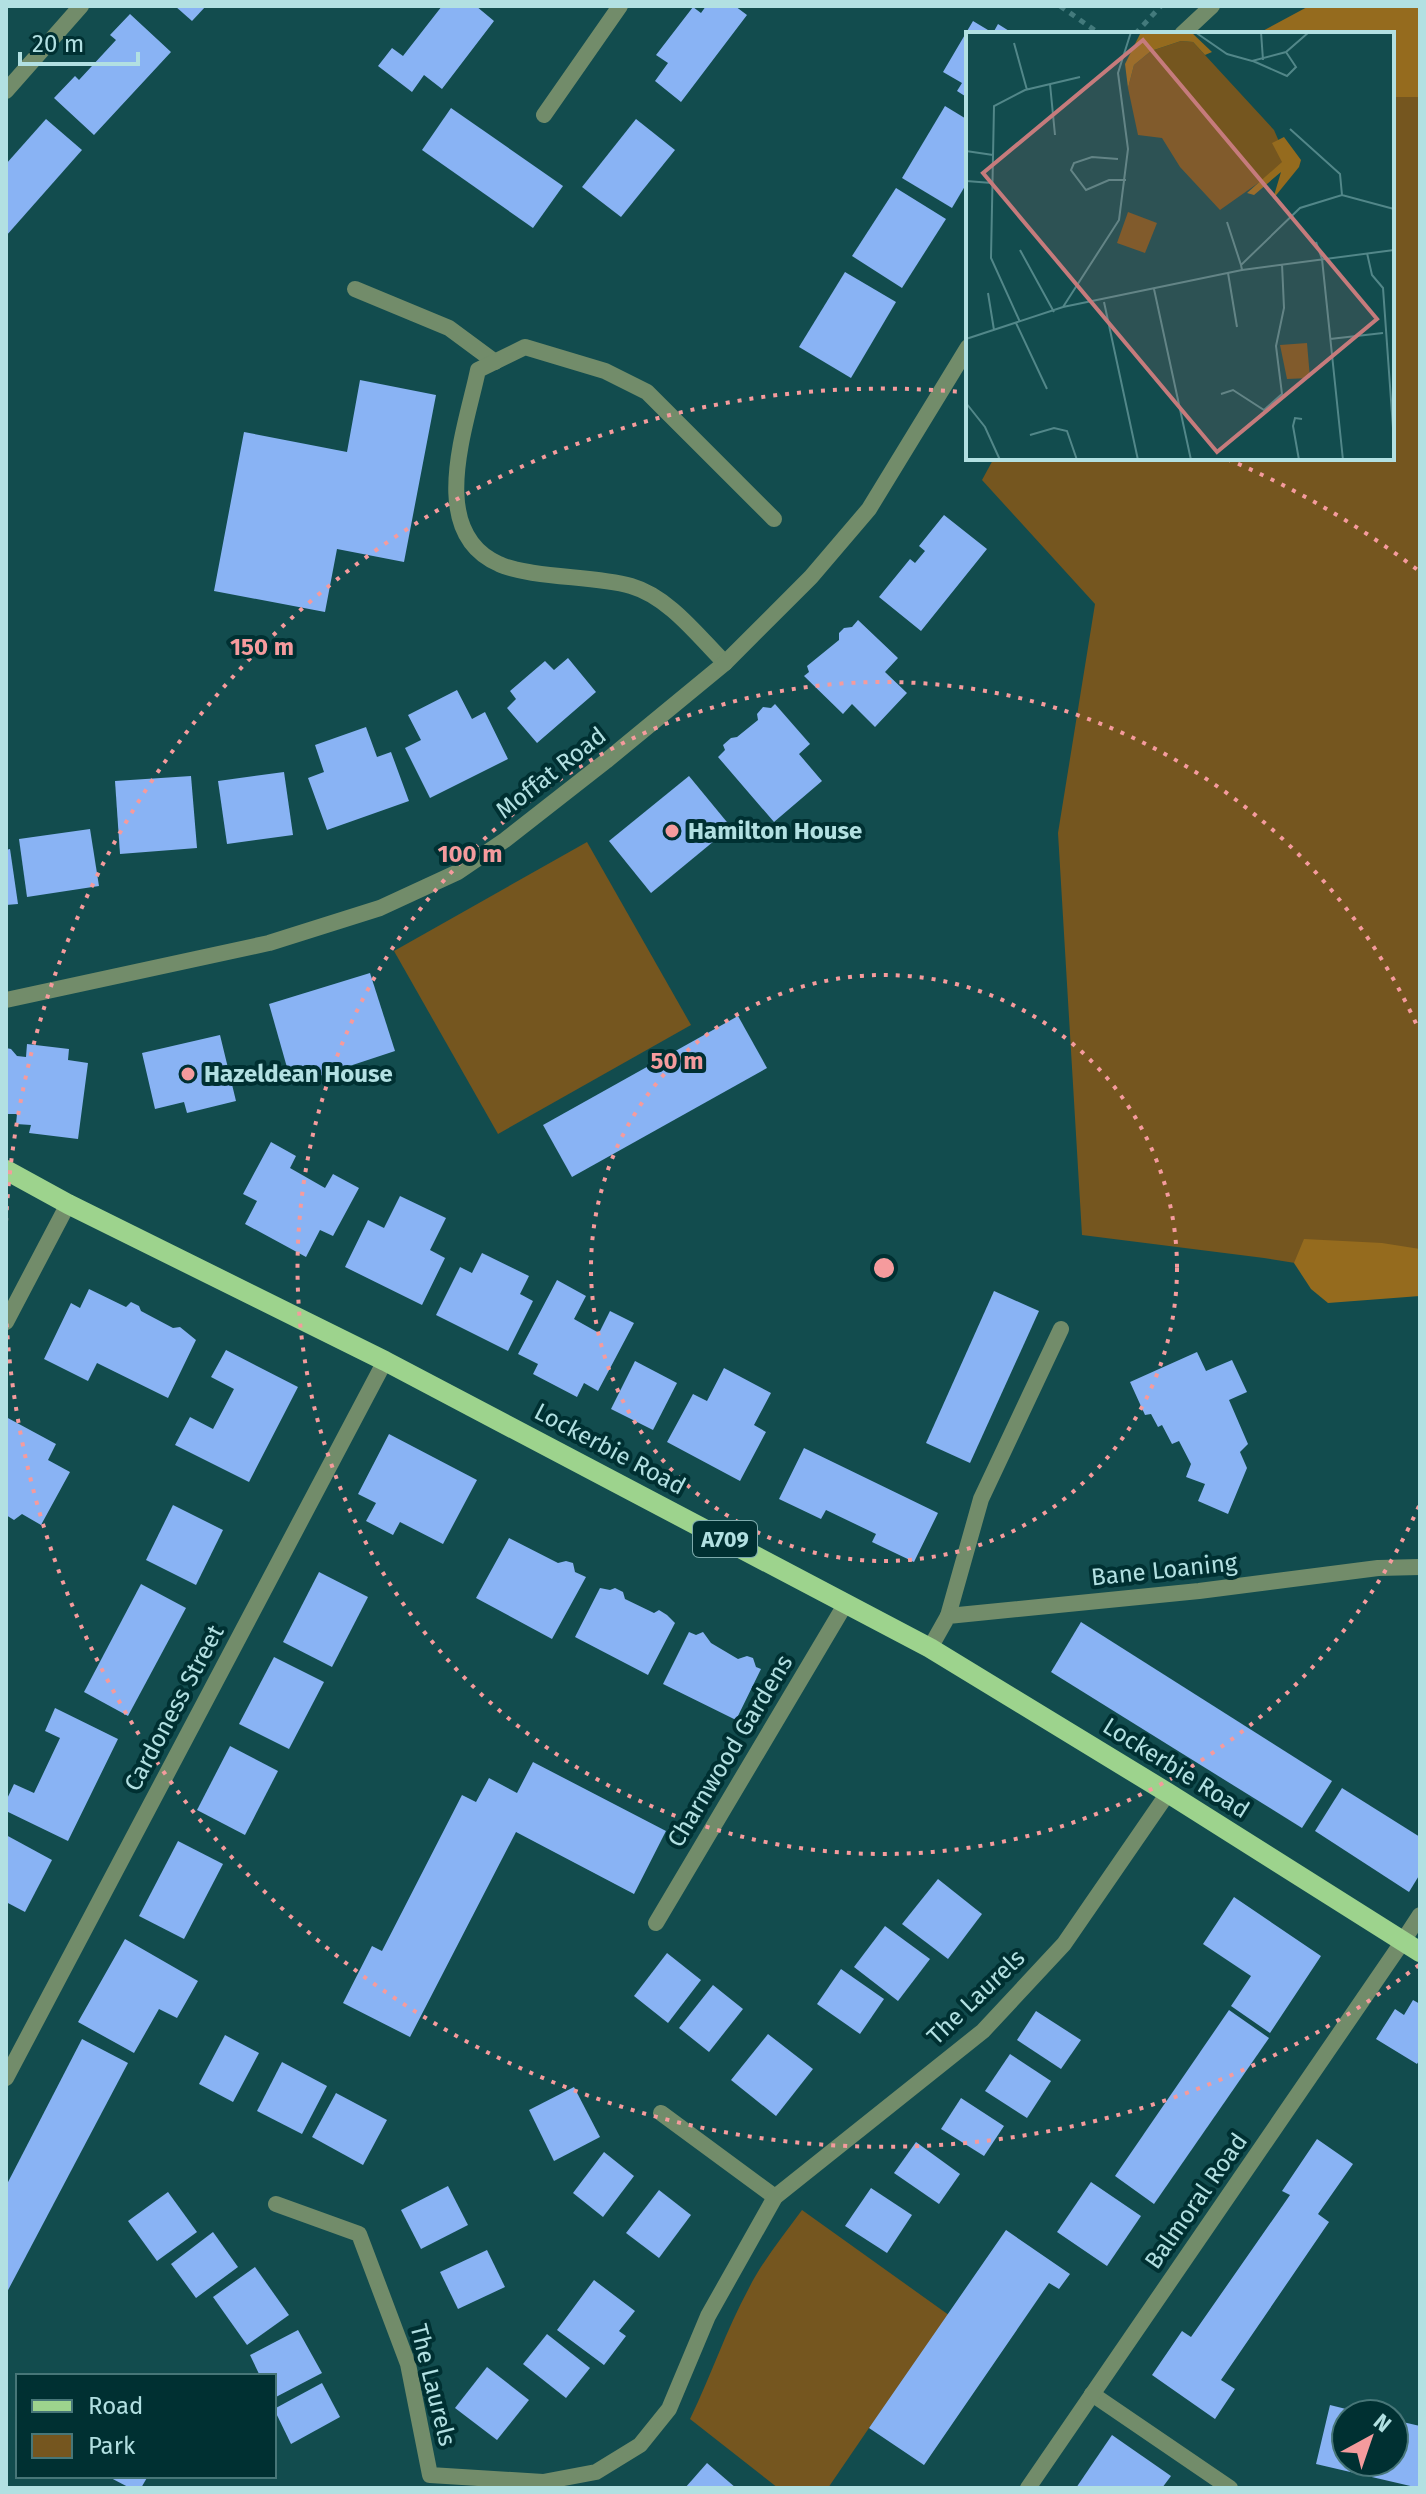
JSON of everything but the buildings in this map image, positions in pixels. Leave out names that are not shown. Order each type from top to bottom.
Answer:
[{"type":"main road","name":"Lockerbie Road","points":[[6,1170],[68,1204],[385,1361],[930,1648],[1412,1947]]},
{"type":"street","points":[[6,91],[81,6]]},
{"type":"street","points":[[544,115],[620,6]]},
{"type":"street","points":[[1184,32],[1212,6]]},
{"type":"street","points":[[355,289],[449,328],[495,362]]},
{"type":"street","points":[[725,663],[655,597],[632,586],[500,565],[484,556],[469,541],[458,517],[455,485],[478,370],[525,347],[605,371],[647,392],[774,519]]},
{"type":"street","name":"Moffat Road","points":[[6,1000],[269,943],[380,908],[458,872],[505,840],[606,761],[725,663],[811,577],[869,509],[966,350]]},
{"type":"street","points":[[6,1322],[68,1204]]},
{"type":"street","points":[[930,1648],[948,1616],[981,1499],[1061,1329]]},
{"type":"street","name":"Cardoness Street","points":[[6,2078],[385,1361]]},
{"type":"street","name":"Bane Loaning","points":[[948,1616],[1199,1591],[1378,1568],[1420,1567]]},
{"type":"street","name":"Charnwood Gardens","points":[[656,1923],[846,1603]]},
{"type":"street","name":"The Laurels","points":[[276,2204],[359,2234],[408,2364],[430,2475],[543,2482],[596,2472],[640,2445],[669,2409],[708,2316],[775,2197],[983,2031],[1064,1944],[1168,1793]]},
{"type":"street","name":"Balmoral Road","points":[[1028,2488],[1412,1947],[1420,1915]]},
{"type":"street","points":[[661,2113],[775,2197]]},
{"type":"street","points":[[1092,2394],[1230,2488]]},
{"type":"path","points":[[1060,6],[1097,32]]},
{"type":"path","points":[[1137,32],[1161,6]]},
{"type":"green space","points":[[1394,97],[1420,97],[1420,1283],[1264,1258],[1082,1235],[1058,833],[1095,604],[982,480],[993,460],[1394,460]]},
{"type":"green space","points":[[587,842],[691,1025],[498,1134],[394,951]]},
{"type":"green space","points":[[802,2210],[953,2318],[869,2428],[828,2488],[778,2488],[690,2419],[749,2288]]},
{"type":"shaded area","points":[[1309,6],[1420,6],[1420,97],[1394,97],[1394,32],[1261,32]]},
{"type":"shaded area","points":[[1304,1239],[1382,1243],[1420,1249],[1420,1296],[1328,1303],[1311,1289],[1294,1263]]},
{"type":"place","name":"Hamilton House","points":[[672,831]]},
{"type":"place","name":"Hazeldean House","points":[[188,1074]]}]
